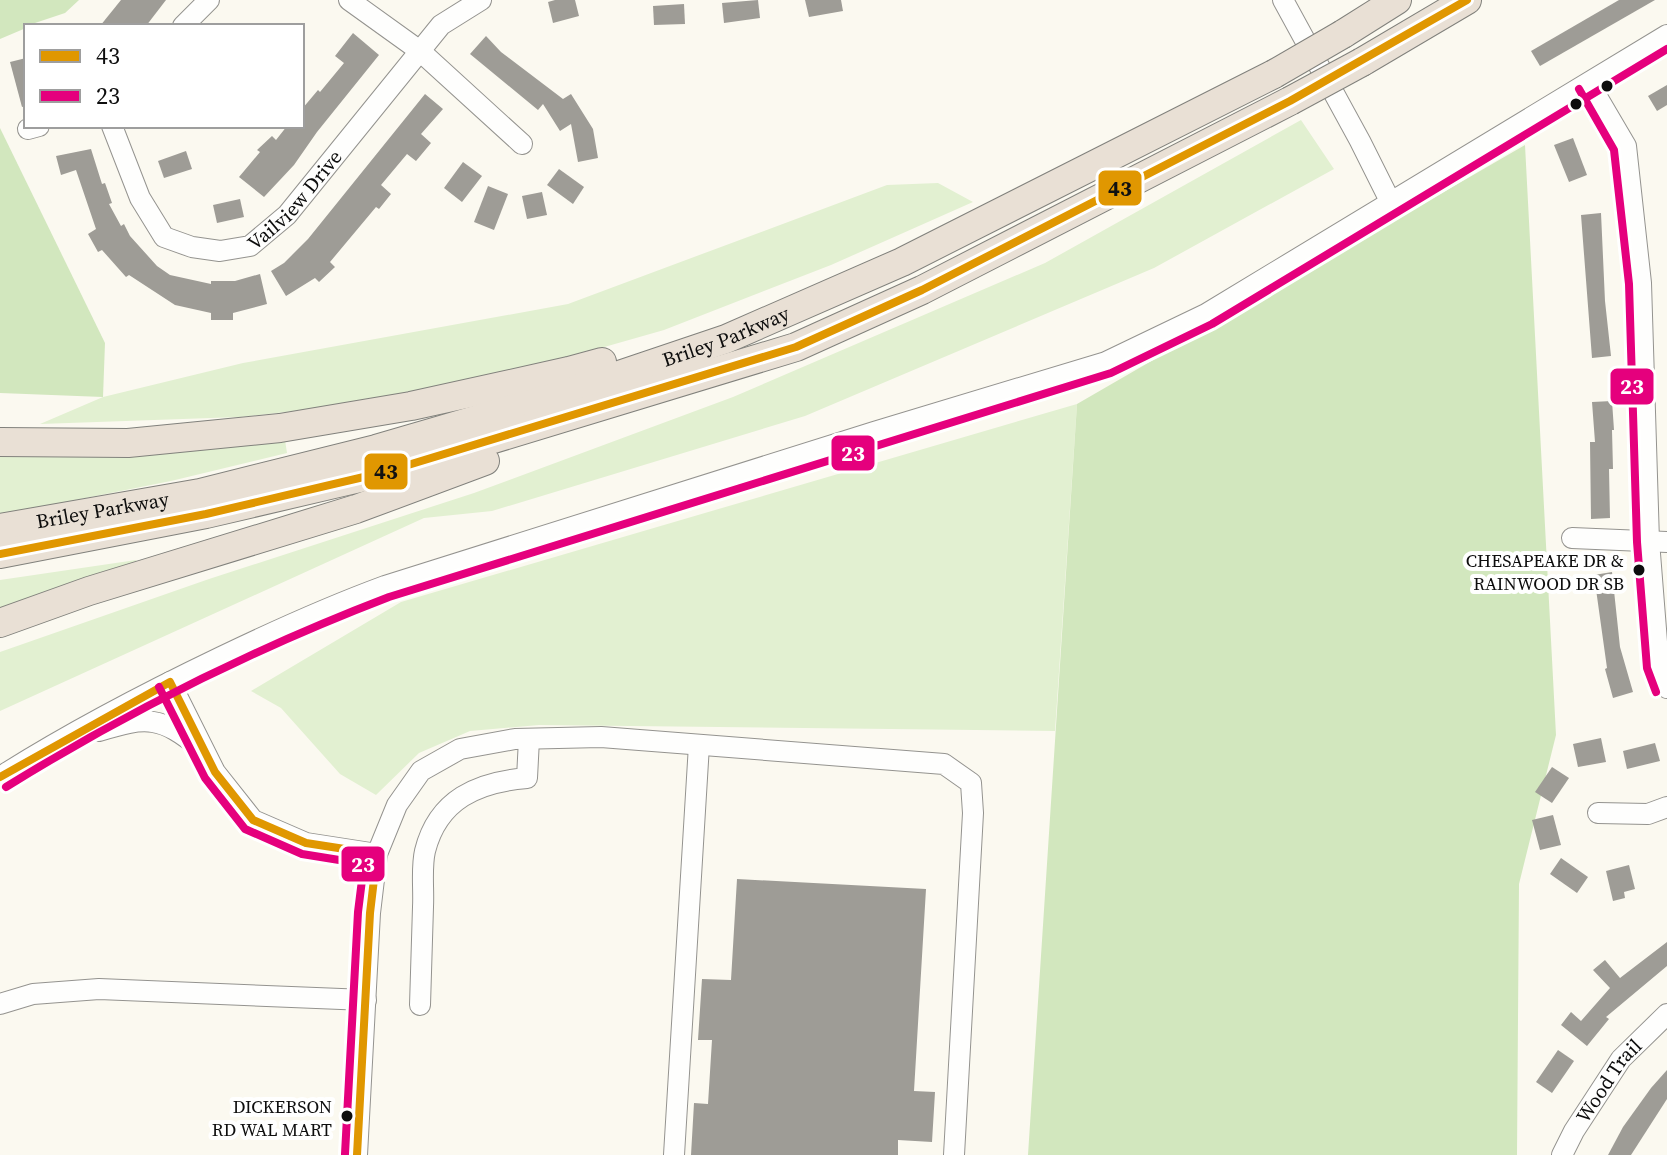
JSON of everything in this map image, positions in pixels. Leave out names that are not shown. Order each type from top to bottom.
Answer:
[{"type":"highway","name":"Briley Parkway","points":[[0,528],[200,493],[376,449],[551,398],[726,339],[902,262],[1274,74],[1397,0]]},
{"type":"highway","name":"Briley Parkway","points":[[0,554],[206,514],[385,472],[796,347],[922,290],[1290,101],[1467,0]]},
{"type":"highway","points":[[0,442],[128,443],[203,437],[337,420],[411,406],[569,371],[736,319],[902,262]]},
{"type":"highway","points":[[0,623],[118,582],[356,509],[537,441],[658,403],[796,347]]},
{"type":"street","points":[[185,24],[209,0]]},
{"type":"street","points":[[349,0],[420,51],[522,144]]},
{"type":"street","name":"Vailview Drive","points":[[113,128],[140,198],[164,237],[192,247],[220,251],[250,246],[287,215],[441,25],[481,0]]},
{"type":"street","points":[[1283,0],[1390,201]]},
{"type":"street","points":[[0,777],[170,682],[325,608],[385,586],[1106,362],[1206,314],[1667,35]]},
{"type":"street","points":[[1589,83],[1626,146],[1641,283],[1658,542],[1659,667],[1667,688]]},
{"type":"street","points":[[1572,538],[1658,542]]},
{"type":"street","points":[[170,682],[215,772],[253,820],[306,843],[377,854]]},
{"type":"street","points":[[50,747],[144,719],[171,729],[206,753]]},
{"type":"street","points":[[357,1155],[370,913],[377,854],[397,805],[421,771],[460,749],[529,739],[601,737],[944,764],[971,783],[973,813],[954,1155]]},
{"type":"street","points":[[420,1005],[425,852],[435,825],[453,803],[468,792],[502,780],[527,778],[529,739]]},
{"type":"street","points":[[674,1155],[699,745]]},
{"type":"street","points":[[1598,813],[1648,814],[1667,807]]},
{"type":"street","points":[[0,1004],[33,994],[99,989],[366,1000]]},
{"type":"street","name":"Wood Trail","points":[[1562,1155],[1621,1059],[1667,1014]]},
{"type":"green space","points":[[0,0],[79,0],[65,13],[24,24],[24,29],[0,39]]},
{"type":"green space","points":[[1301,120],[1334,169],[1154,268],[805,416],[492,511],[424,518],[0,711],[0,652],[209,579],[474,493],[733,397],[1045,263]]},
{"type":"green space","points":[[0,128],[105,343],[103,397],[0,393]]},
{"type":"green space","points":[[1525,145],[1556,735],[1519,884],[1517,1155],[1028,1155],[1077,404]]},
{"type":"green space","points":[[938,183],[973,202],[831,265],[664,330],[513,373],[359,404],[240,417],[40,424],[103,397],[243,363],[568,304],[887,185]]},
{"type":"green space","points":[[1077,404],[1055,731],[539,725],[470,731],[419,753],[376,795],[340,774],[281,708],[251,691],[401,602]]},
{"type":"green space","points":[[285,440],[287,453],[171,481],[0,515],[0,454]]},
{"type":"green space","points":[[136,560],[140,567],[0,614],[0,580]]},
{"type":"building","points":[[121,0],[166,0],[148,24],[102,24]]},
{"type":"building","points":[[575,0],[579,16],[553,23],[548,2]]},
{"type":"building","points":[[758,0],[760,18],[724,23],[722,3]]},
{"type":"building","points":[[805,0],[841,0],[843,11],[809,17]]},
{"type":"building","points":[[1619,0],[1655,0],[1540,66],[1531,51]]},
{"type":"building","points":[[684,4],[685,24],[654,25],[653,6]]},
{"type":"building","points":[[353,33],[379,55],[294,165],[264,197],[239,177],[260,152],[257,150],[272,136],[276,140],[285,128],[304,128],[304,107],[344,63],[335,56]]},
{"type":"building","points":[[486,36],[501,52],[563,99],[571,94],[593,129],[598,158],[578,162],[571,124],[560,131],[543,104],[538,110],[470,54]]},
{"type":"building","points":[[24,58],[24,106],[22,107],[10,62]]},
{"type":"building","points":[[1667,85],[1667,105],[1657,111],[1648,96]]},
{"type":"building","points":[[425,94],[443,109],[421,134],[431,143],[416,161],[407,154],[381,185],[391,194],[379,209],[376,207],[330,262],[335,267],[319,282],[315,278],[286,296],[271,271],[284,263],[308,239]]},
{"type":"building","points":[[1573,138],[1587,175],[1569,182],[1554,145]]},
{"type":"building","points":[[91,149],[102,184],[105,183],[112,203],[109,204],[121,226],[124,224],[130,236],[157,266],[170,275],[211,284],[211,281],[235,281],[260,274],[267,304],[233,313],[233,320],[211,320],[211,313],[175,305],[129,275],[126,277],[102,250],[98,252],[88,234],[96,229],[76,170],[61,175],[56,156]]},
{"type":"building","points":[[186,151],[192,169],[164,178],[158,161]]},
{"type":"building","points":[[463,162],[482,176],[462,202],[444,188]]},
{"type":"building","points":[[559,169],[584,187],[573,204],[547,185]]},
{"type":"building","points":[[488,186],[508,194],[494,230],[474,222]]},
{"type":"building","points":[[542,192],[547,215],[527,219],[522,196]]},
{"type":"building","points":[[240,199],[244,217],[217,223],[213,205]]},
{"type":"building","points":[[1601,213],[1611,356],[1592,358],[1581,215]]},
{"type":"building","points":[[1612,401],[1614,430],[1613,469],[1609,469],[1610,518],[1591,519],[1590,442],[1595,442],[1592,402]]},
{"type":"building","points":[[1612,572],[1620,647],[1633,692],[1613,698],[1605,669],[1594,575]]},
{"type":"building","points":[[1601,738],[1606,762],[1578,767],[1573,744]]},
{"type":"building","points":[[1655,743],[1660,761],[1627,769],[1623,751]]},
{"type":"building","points":[[1552,767],[1569,778],[1552,803],[1535,792]]},
{"type":"building","points":[[1553,815],[1561,845],[1540,850],[1532,820]]},
{"type":"building","points":[[1561,858],[1588,877],[1577,893],[1550,874]]},
{"type":"building","points":[[1629,865],[1635,889],[1624,892],[1625,898],[1613,901],[1606,871]]},
{"type":"building","points":[[737,879],[926,889],[914,1091],[935,1092],[932,1142],[898,1140],[898,1155],[691,1155],[694,1103],[708,1104],[712,1040],[698,1040],[702,979],[731,980]]},
{"type":"building","points":[[1667,942],[1667,966],[1606,1017],[1609,1019],[1587,1046],[1561,1025],[1571,1012],[1581,1021],[1610,988],[1593,970],[1605,960],[1620,978]]},
{"type":"building","points":[[1558,1050],[1574,1061],[1552,1093],[1536,1082]]},
{"type":"building","points":[[1667,1070],[1667,1099],[1631,1155],[1608,1155],[1623,1127]]},
{"type":"transit line","name":"43","points":[[0,554],[206,514],[385,472],[796,347],[922,290],[1290,101],[1467,0]]},
{"type":"transit line","name":"23","points":[[6,787],[98,733],[193,683],[389,597],[1111,373],[1212,324],[1667,49]]},
{"type":"transit line","name":"23","points":[[1579,89],[1614,150],[1629,284],[1637,542],[1647,668],[1656,692]]},
{"type":"transit line","name":"43","points":[[0,777],[170,682],[215,772],[253,820],[306,843],[377,854],[370,913],[357,1155]]},
{"type":"transit line","name":"23","points":[[159,687],[205,778],[245,829],[302,854],[364,864],[358,912],[345,1154]]},
{"type":"place","name":"CHESAPEAKE DR & RAINWOOD DR SB","points":[[1639,570]]},
{"type":"place","name":"DICKERSON RD WAL MART","points":[[347,1116]]}]
